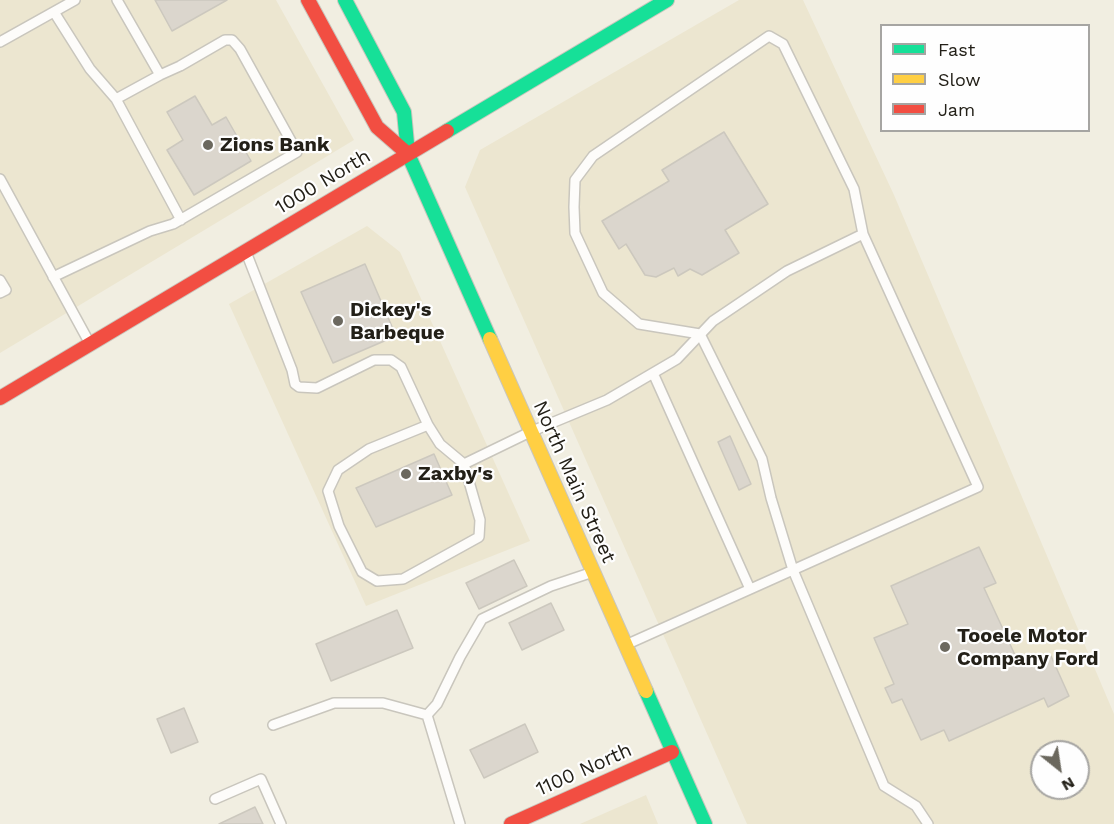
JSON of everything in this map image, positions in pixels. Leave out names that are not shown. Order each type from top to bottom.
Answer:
[{"type":"main road","points":[[309,0],[377,127],[408,154]]},
{"type":"main road","points":[[345,0],[404,112],[408,154]]},
{"type":"main road","name":"1000 North","points":[[0,398],[667,0]]},
{"type":"main road","name":"North Main Street","points":[[408,154],[705,824]]},
{"type":"main road","name":"1100 North","points":[[515,823],[672,752]]},
{"type":"lane","points":[[0,42],[75,0]]},
{"type":"lane","points":[[117,0],[160,75]]},
{"type":"lane","points":[[54,12],[90,69],[116,99],[181,220]]},
{"type":"lane","points":[[625,645],[978,487],[863,234],[854,189],[783,44],[769,36],[593,156],[575,180],[575,234],[603,293],[639,324],[700,334]]},
{"type":"lane","points":[[53,277],[150,231],[181,220],[297,152],[240,49],[232,39],[225,40],[116,99]]},
{"type":"lane","points":[[0,179],[91,344]]},
{"type":"lane","points":[[464,464],[530,432],[607,400],[677,359],[713,321],[787,271],[863,234]]},
{"type":"lane","points":[[246,251],[292,370],[295,384],[299,387],[316,388],[374,360],[391,360],[401,367],[428,425],[440,444],[464,464],[480,520],[479,537],[403,579],[376,581],[362,572],[339,526],[328,491],[338,470],[369,449],[428,425]]},
{"type":"lane","points":[[0,280],[6,290],[0,293]]},
{"type":"lane","points":[[700,334],[762,459],[771,498],[793,570],[884,786],[916,806],[928,824]]},
{"type":"lane","points":[[653,373],[750,589]]},
{"type":"lane","points":[[427,715],[437,704],[460,657],[482,620],[551,586],[592,572]]},
{"type":"lane","points":[[273,725],[334,703],[383,703],[427,715]]},
{"type":"lane","points":[[427,715],[460,824]]},
{"type":"lane","points":[[215,799],[261,779],[281,824]]},
{"type":"shaded area","points":[[0,0],[276,0],[354,140],[0,353]]},
{"type":"shaded area","points":[[739,0],[803,0],[894,195],[1114,714],[1114,824],[747,824],[465,187],[480,150]]},
{"type":"shaded area","points":[[367,226],[400,252],[530,541],[366,606],[229,304]]},
{"type":"shaded area","points":[[646,795],[658,824],[580,824]]},
{"type":"building","points":[[155,0],[227,0],[172,31]]},
{"type":"building","name":"Zions Bank","points":[[195,96],[212,125],[226,117],[251,161],[194,195],[167,150],[183,140],[167,112]]},
{"type":"building","points":[[724,132],[768,204],[725,230],[739,253],[702,275],[690,269],[678,276],[674,268],[656,277],[645,275],[626,244],[619,249],[602,221],[669,181],[662,170]]},
{"type":"building","points":[[365,264],[396,336],[333,363],[301,292]]},
{"type":"building","points":[[730,436],[751,484],[739,490],[718,442]]},
{"type":"building","points":[[434,454],[452,495],[376,527],[356,488]]},
{"type":"building","name":"Tooele Motor Company Ford","points":[[979,547],[996,583],[984,588],[1015,655],[1036,663],[1051,656],[1069,696],[1048,707],[1044,698],[949,741],[944,730],[921,740],[902,699],[892,703],[885,688],[894,684],[874,638],[908,624],[891,586]]},
{"type":"building","points":[[514,560],[527,586],[479,609],[466,583]]},
{"type":"building","points":[[551,603],[564,630],[522,650],[509,623]]},
{"type":"building","points":[[397,610],[413,648],[331,681],[316,644]]},
{"type":"building","points":[[184,708],[198,742],[171,753],[157,719]]},
{"type":"building","points":[[525,724],[538,752],[484,778],[470,750]]},
{"type":"building","points":[[255,807],[263,824],[219,824]]},
{"type":"traffic: fast","points":[[345,0],[404,112],[408,154],[490,339]]},
{"type":"traffic: fast","points":[[447,131],[667,0]]},
{"type":"traffic: fast","points":[[646,691],[705,824]]},
{"type":"traffic: slow","points":[[490,339],[646,691]]},
{"type":"traffic: jam","points":[[308,0],[377,127],[408,154]]},
{"type":"traffic: jam","points":[[0,398],[447,131]]},
{"type":"traffic: jam","points":[[511,824],[672,752]]},
{"type":"place","name":"Zions Bank","points":[[208,145]]},
{"type":"place","name":"Dickey's Barbeque","points":[[338,321]]},
{"type":"place","name":"Zaxby's","points":[[406,474]]},
{"type":"place","name":"Tooele Motor Company Ford","points":[[945,647]]}]
